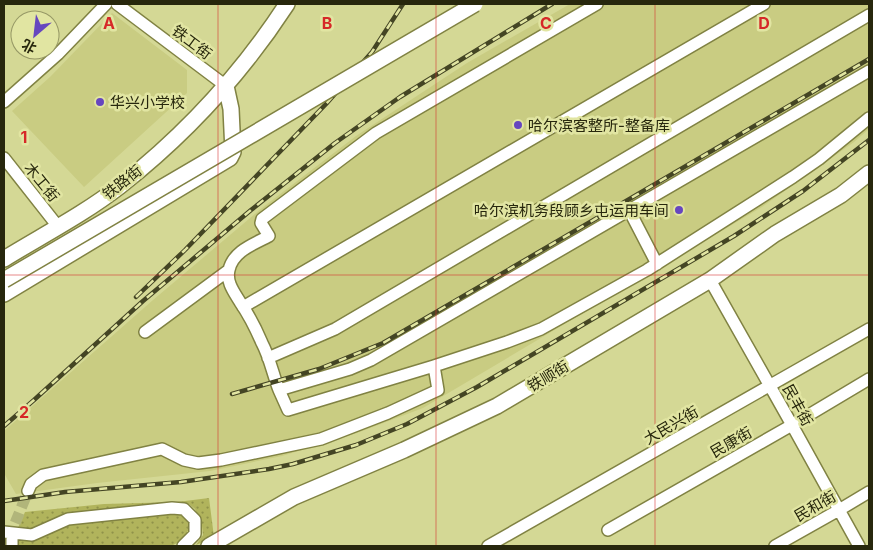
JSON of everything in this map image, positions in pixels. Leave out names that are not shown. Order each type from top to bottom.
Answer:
[{"type":"main road","name":"铁路街","points":[[4,259],[86,209],[119,186],[180,133],[226,86],[287,4]]},
{"type":"main road","points":[[4,272],[229,138],[461,4]]},
{"type":"main road","name":"铁路街","points":[[4,280],[475,4]]},
{"type":"main road","points":[[4,294],[230,158],[233,152],[231,109],[226,86]]},
{"type":"main road","name":"铁顺街","points":[[209,546],[294,497],[404,450],[497,406],[710,280],[775,234],[841,195],[869,173]]},
{"type":"street","points":[[4,102],[58,54],[106,4]]},
{"type":"street","name":"铁工街","points":[[117,4],[226,86]]},
{"type":"street","points":[[598,4],[376,132],[262,219],[261,223],[269,236],[240,252],[233,260],[228,279],[263,343],[288,410],[434,366],[541,329],[656,264],[793,177],[869,118]]},
{"type":"street","points":[[244,306],[764,4]]},
{"type":"street","points":[[268,358],[335,329],[869,15]]},
{"type":"street","points":[[279,390],[350,369],[371,360],[869,71]]},
{"type":"street","name":"木工街","points":[[4,158],[56,224]]},
{"type":"street","points":[[629,210],[656,264]]},
{"type":"street","points":[[145,332],[229,270]]},
{"type":"street","name":"民丰街","points":[[710,280],[859,546]]},
{"type":"street","name":"大民兴街","points":[[488,546],[869,329]]},
{"type":"street","points":[[28,491],[31,484],[43,475],[162,449],[184,460],[198,463],[321,439],[388,413],[438,390],[434,366]]},
{"type":"street","name":"民康街","points":[[608,530],[869,379]]},
{"type":"street","name":"民和街","points":[[776,546],[869,492]]},
{"type":"street","points":[[10,539],[32,535],[68,519],[172,508],[184,509],[195,520],[195,534],[183,546]]},
{"type":"shaded area","points":[[570,4],[869,4],[869,129],[854,142],[762,207],[423,408],[357,433],[282,456],[210,471],[16,494],[4,476],[4,431],[153,300],[262,208],[356,136],[467,63]]},
{"type":"shaded area","name":"华兴小学校","points":[[112,13],[187,70],[187,93],[84,187],[12,111],[50,77]]},
{"type":"shaded area","points":[[209,498],[214,537],[196,545],[203,535],[202,526],[195,509],[189,504],[177,503],[70,514],[31,530],[18,528],[25,512],[104,504],[177,502]]},
{"type":"shaded area","points":[[177,513],[184,516],[189,529],[183,540],[171,546],[17,546],[17,538],[76,523]]},
{"type":"tunnel","points":[[12,539],[14,526],[28,491]]},
{"type":"railway","points":[[136,297],[185,250],[326,104],[372,52],[403,4]]},
{"type":"railway","points":[[4,426],[143,301],[251,210],[335,143],[400,97],[552,4]]},
{"type":"railway","points":[[232,394],[319,369],[383,343],[869,59]]},
{"type":"railway","points":[[4,501],[65,492],[181,482],[269,469],[293,464],[356,445],[407,424],[477,387],[734,236],[803,191],[869,140]]},
{"type":"place","name":"华兴小学校","points":[[100,102]]},
{"type":"place","name":"哈尔滨客整所-整备库","points":[[518,125]]},
{"type":"place","name":"哈尔滨机务段顾乡屯运用车间","points":[[679,210]]}]
